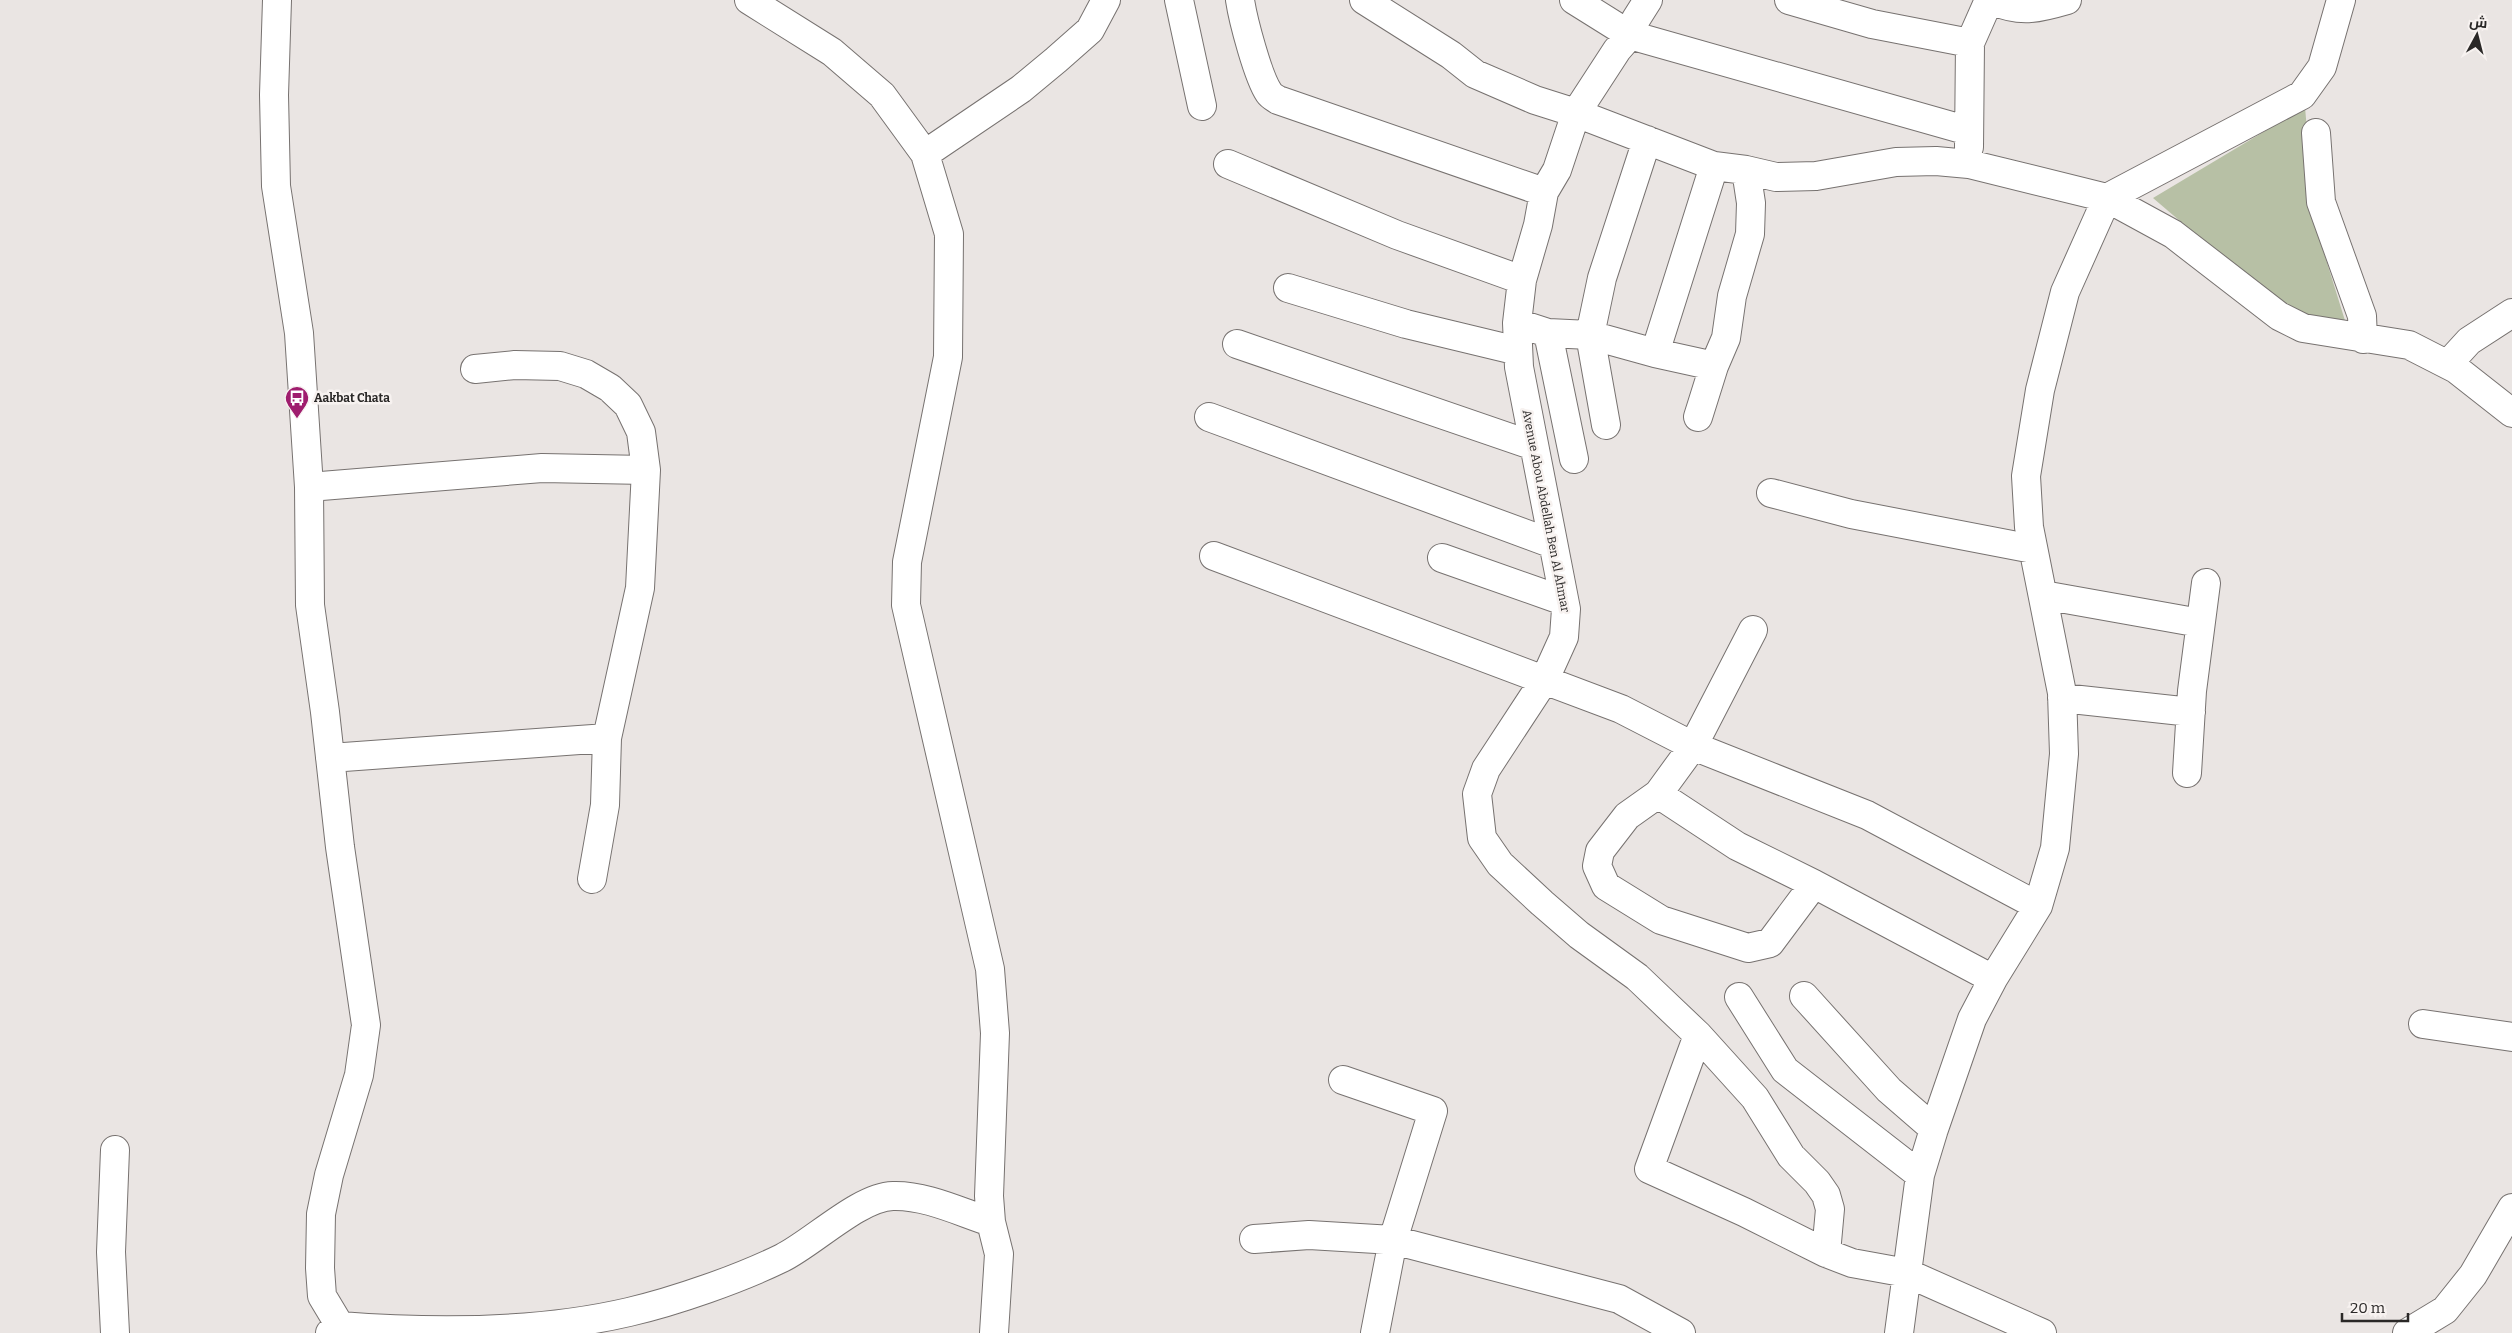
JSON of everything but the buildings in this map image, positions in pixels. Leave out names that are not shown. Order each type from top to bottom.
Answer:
[{"type":"street","points":[[277,0],[274,95],[276,186],[299,332],[309,487],[310,605],[340,847],[366,1025],[359,1075],[328,1175],[321,1214],[320,1268],[322,1296],[335,1330],[477,1329],[569,1324],[630,1312],[718,1284],[783,1257],[870,1200],[893,1196],[926,1200],[991,1222]]},
{"type":"street","points":[[750,0],[832,52],[882,95],[926,154],[948,234],[948,356],[907,562],[906,605],[990,969],[995,1033],[989,1196],[991,1222],[999,1254],[994,1333]]},
{"type":"street","points":[[926,154],[1021,89],[1056,60],[1090,30],[1106,0]]},
{"type":"street","points":[[1179,0],[1202,106]]},
{"type":"street","points":[[1240,0],[1243,18],[1263,78],[1270,94],[1278,100],[1544,192]]},
{"type":"street","points":[[1364,0],[1451,55],[1475,74],[1536,100],[1576,113],[1714,166],[1746,170],[1776,177],[1786,177],[1816,176],[1896,162],[1936,161],[1969,164],[2106,198],[2173,234],[2279,316],[2303,328],[2409,345],[2448,364],[2511,411]]},
{"type":"street","points":[[1574,0],[1630,35],[1969,131]]},
{"type":"street","name":"Avenue Abou Abdellah Ben Al Ahmar","points":[[1648,0],[1636,19],[1630,35],[1617,50],[1576,113],[1557,170],[1544,192],[1538,225],[1522,280],[1516,323],[1518,351],[1564,601],[1566,623],[1564,637],[1545,679],[1486,769],[1477,794],[1482,838],[1500,864],[1579,935],[1637,977],[1698,1035],[1755,1098],[1791,1156],[1817,1182],[1826,1196],[1830,1209],[1826,1252]]},
{"type":"street","points":[[1789,0],[1872,24],[1970,43]]},
{"type":"street","points":[[1969,164],[1970,43],[1989,0],[2009,8],[2021,10],[2067,0]]},
{"type":"street","points":[[1899,1333],[1920,1175],[1934,1129],[1972,1019],[1993,979],[2038,906],[2054,848],[2064,754],[2062,698],[2029,527],[2026,476],[2040,390],[2065,292],[2106,198],[2302,95],[2322,67],[2341,0]]},
{"type":"street","points":[[2316,133],[2321,202],[2362,316],[2363,338]]},
{"type":"street","points":[[1606,426],[1590,335],[1602,278],[1647,140]]},
{"type":"street","points":[[1228,164],[1397,235],[1522,280]]},
{"type":"street","points":[[1655,353],[1714,166]]},
{"type":"street","points":[[1698,417],[1714,366],[1726,338],[1732,296],[1750,234],[1750,203],[1746,170]]},
{"type":"street","points":[[1288,288],[1406,324],[1518,351]]},
{"type":"street","points":[[2448,364],[2469,341],[2512,313]]},
{"type":"street","points":[[1516,323],[1548,333],[1590,335],[1655,353],[1714,366]]},
{"type":"street","points":[[1548,333],[1574,459]]},
{"type":"street","points":[[1237,344],[1534,446]]},
{"type":"street","points":[[475,369],[515,365],[560,366],[586,374],[610,388],[628,405],[641,432],[646,470],[640,588],[607,738],[605,805],[592,879]]},
{"type":"street","points":[[1209,417],[1553,544]]},
{"type":"street","points":[[309,487],[542,468],[646,470]]},
{"type":"street","points":[[1771,493],[1851,514],[2033,549]]},
{"type":"street","points":[[1214,556],[1621,709],[1693,746],[1867,815],[2038,906]]},
{"type":"street","points":[[1442,558],[1564,601]]},
{"type":"street","points":[[2188,773],[2191,712],[2206,583]]},
{"type":"street","points":[[2043,595],[2200,623]]},
{"type":"street","points":[[1753,630],[1693,746],[1658,794],[1627,816],[1600,851],[1597,866],[1606,886],[1661,920],[1748,948],[1770,943],[1814,884]]},
{"type":"street","points":[[2062,698],[2191,712]]},
{"type":"street","points":[[330,758],[607,738]]},
{"type":"street","points":[[1658,794],[1737,846],[1814,884],[1993,979]]},
{"type":"street","points":[[1804,996],[1889,1090],[1934,1129]]},
{"type":"street","points":[[1739,997],[1785,1070],[1920,1175]]},
{"type":"street","points":[[2423,1024],[2512,1037]]},
{"type":"street","points":[[1698,1035],[1649,1169],[1852,1263],[1908,1273],[2042,1333]]},
{"type":"street","points":[[1343,1080],[1433,1111],[1393,1240],[1375,1333]]},
{"type":"street","points":[[115,1333],[111,1252],[116,1150]]},
{"type":"street","points":[[2407,1333],[2445,1310],[2473,1275],[2512,1208]]},
{"type":"street","points":[[1254,1239],[1309,1235],[1393,1240],[1619,1299],[1681,1333]]},
{"type":"green space","points":[[2305,107],[2315,224],[2347,327],[2283,309],[2153,198]]},
{"type":"place","name":"Aakbat Chata","points":[[297,419]]}]
